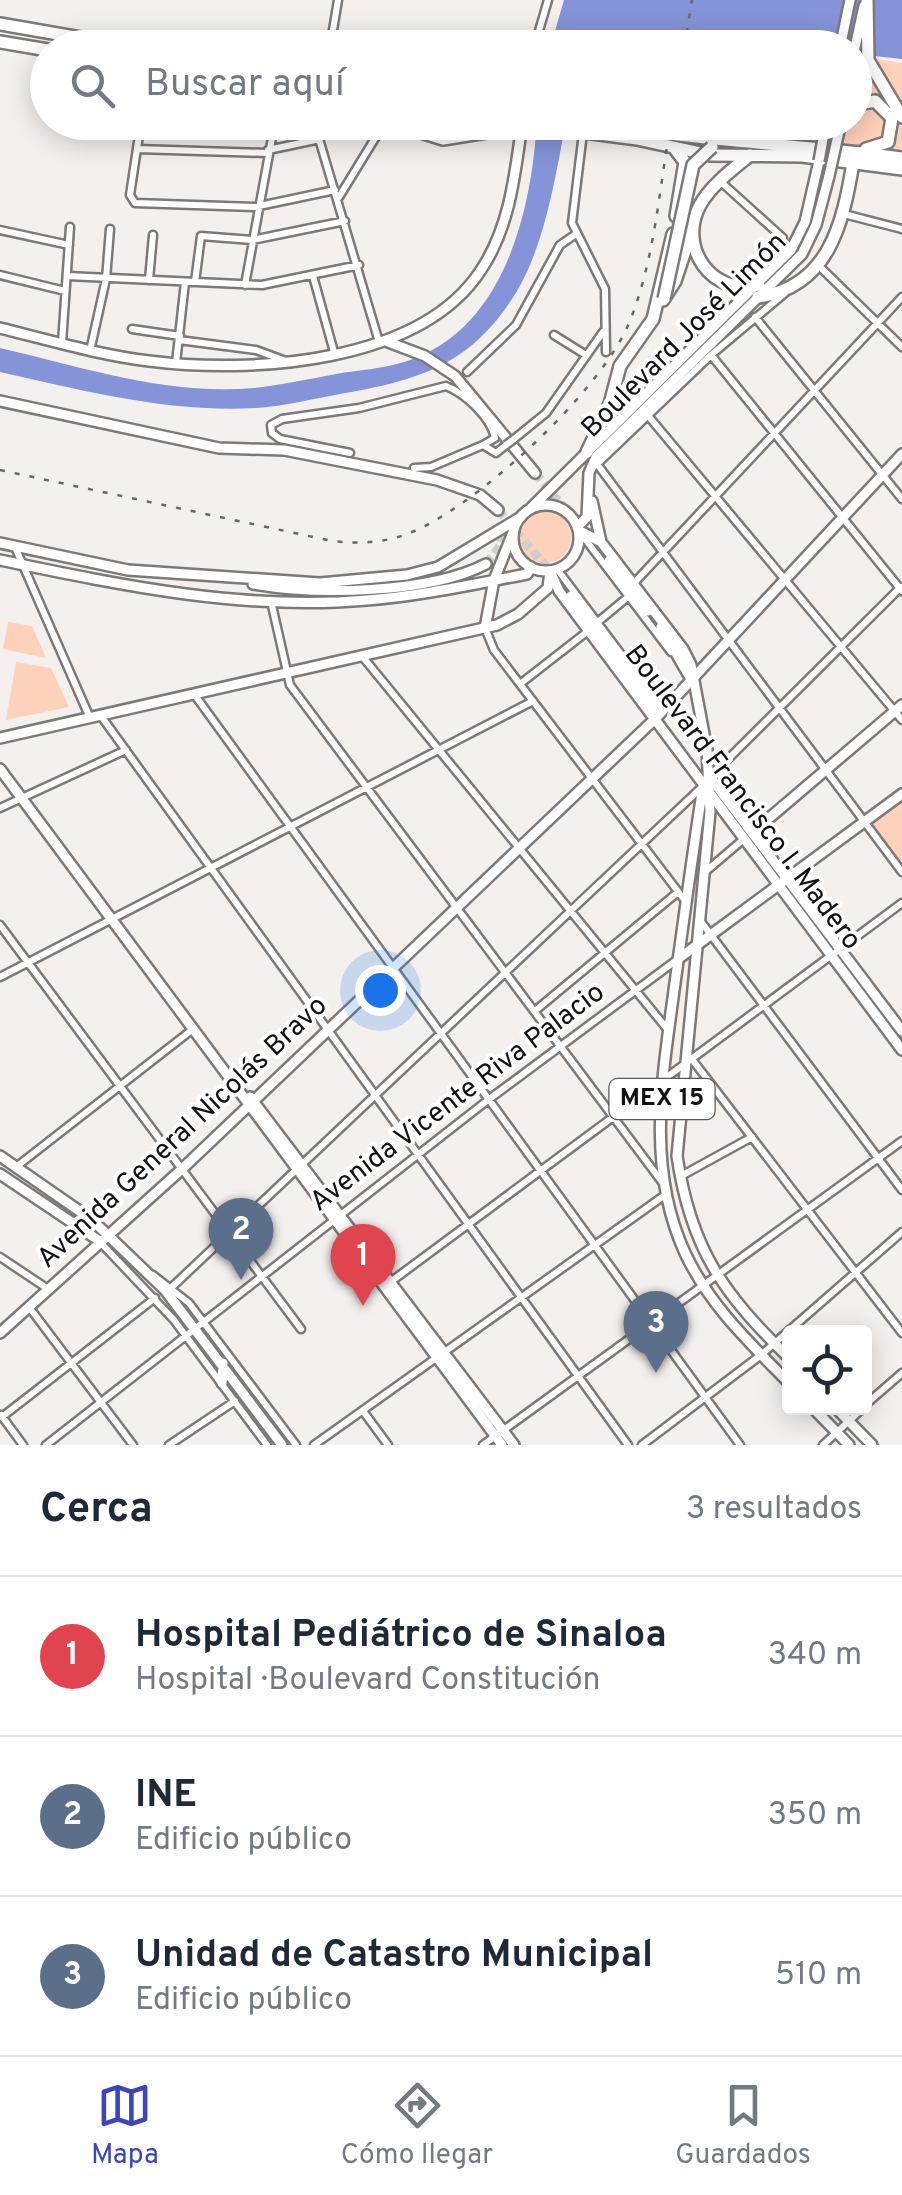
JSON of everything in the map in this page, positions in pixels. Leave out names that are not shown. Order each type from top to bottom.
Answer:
[{"type":"highway","points":[[866,0],[867,30]]},
{"type":"highway","points":[[0,24],[34,30]]},
{"type":"highway","points":[[0,46],[30,47]]},
{"type":"highway","points":[[872,67],[902,117]]},
{"type":"highway","points":[[646,140],[713,147],[873,149],[891,136],[891,114],[872,102]]},
{"type":"highway","points":[[641,140],[678,150],[684,158],[672,238],[653,319]]},
{"type":"highway","points":[[664,140],[750,154],[902,168]]},
{"type":"highway","points":[[663,302],[692,165],[713,147],[737,140]]},
{"type":"highway","points":[[713,147],[720,166],[720,181]]},
{"type":"highway","points":[[821,147],[902,158]]},
{"type":"highway","points":[[587,452],[610,404],[620,366],[653,319],[682,262],[700,205],[750,154]]},
{"type":"highway","points":[[693,226],[700,261],[720,282],[758,291],[790,287],[818,267],[844,214],[853,163]]},
{"type":"highway","points":[[682,262],[700,261]]},
{"type":"main road","points":[[844,30],[850,0]]},
{"type":"main road","points":[[859,30],[866,0]]},
{"type":"main road","points":[[0,328],[90,351],[176,364],[286,361],[390,342],[447,307],[484,266],[508,211],[525,140]]},
{"type":"main road","name":"Boulevard José Limón","points":[[578,528],[587,517],[592,464],[601,450],[758,291],[797,241],[823,140]]},
{"type":"main road","name":"Boulevard José Limón","points":[[530,508],[802,254],[816,225],[836,140]]},
{"type":"main road","points":[[390,342],[426,356],[455,376],[535,473]]},
{"type":"main road","points":[[606,454],[664,389]]},
{"type":"main road","points":[[0,401],[219,448],[350,458],[464,488],[498,510]]},
{"type":"main road","name":"Avenida General Nicolás Bravo","points":[[2,1328],[182,1169],[248,1099],[328,1030],[656,718],[902,454]]},
{"type":"main road","points":[[588,486],[601,542]]},
{"type":"main road","points":[[0,738],[486,628],[518,614],[548,588],[552,570],[576,551],[578,528],[558,507],[530,508],[448,562],[407,575],[320,583],[218,578]]},
{"type":"main road","points":[[486,628],[494,580],[520,516]]},
{"type":"main road","name":"MEX 15","points":[[578,528],[601,542],[635,582],[691,665],[707,784],[704,872],[688,1060],[678,1115],[680,1176],[694,1232],[714,1274],[743,1314],[782,1352]]},
{"type":"main road","points":[[514,530],[516,552],[531,567],[552,570]]},
{"type":"main road","points":[[0,543],[128,570],[334,592],[458,574],[486,564]]},
{"type":"main road","points":[[0,560],[173,594],[270,600],[368,600],[526,574],[531,567]]},
{"type":"main road","points":[[609,561],[673,644],[692,681]]},
{"type":"main road","name":"Boulevard Francisco I. Madero","points":[[552,570],[558,591],[588,631],[902,1032]]},
{"type":"main road","points":[[570,596],[653,708],[656,718]]},
{"type":"main road","points":[[750,835],[900,712]]},
{"type":"main road","points":[[0,769],[500,1437],[514,1445]]},
{"type":"main road","name":"MEX 15","points":[[707,784],[669,1031],[659,1138],[663,1184],[678,1237],[703,1285],[730,1326],[782,1376]]},
{"type":"main road","name":"Avenida Vicente Riva Palacio","points":[[678,960],[902,794]]},
{"type":"main road","name":"Boulevard Francisco I. Madero","points":[[836,951],[902,1050]]},
{"type":"main road","points":[[0,1156],[108,1233],[117,1248],[201,1325],[280,1443]]},
{"type":"main road","points":[[0,1174],[99,1241],[117,1248]]},
{"type":"main road","points":[[222,1383],[223,1363]]},
{"type":"main road","points":[[820,1415],[849,1445]]},
{"type":"main road","points":[[843,1415],[872,1445]]},
{"type":"main road","points":[[278,1420],[280,1443]]},
{"type":"main road","points":[[266,1444],[280,1443]]},
{"type":"street","points":[[333,30],[338,0]]},
{"type":"street","points":[[539,30],[548,0]]},
{"type":"street","points":[[138,140],[131,200],[259,206],[337,194],[374,140]]},
{"type":"street","points":[[245,285],[270,140]]},
{"type":"street","points":[[137,149],[267,152],[306,140]]},
{"type":"street","points":[[320,140],[376,320],[390,342]]},
{"type":"street","points":[[579,140],[572,214],[576,234],[605,290],[606,352]]},
{"type":"street","points":[[720,181],[783,238]]},
{"type":"street","points":[[844,214],[902,229]]},
{"type":"street","points":[[176,364],[200,237],[252,240],[345,221]]},
{"type":"street","points":[[62,343],[70,227]]},
{"type":"street","points":[[90,351],[106,279],[110,229]]},
{"type":"street","points":[[0,230],[69,245]]},
{"type":"street","points":[[149,280],[153,234]]},
{"type":"street","points":[[467,372],[516,325],[560,245],[576,234]]},
{"type":"street","points":[[67,276],[245,285],[314,276],[359,265]]},
{"type":"street","points":[[818,267],[902,346]]},
{"type":"street","name":"Boulevard José Limón","points":[[664,554],[598,464],[711,356],[755,317],[808,280],[818,267]]},
{"type":"street","points":[[0,274],[66,291]]},
{"type":"street","points":[[314,276],[334,352]]},
{"type":"street","points":[[635,582],[902,296]]},
{"type":"street","points":[[755,317],[902,500]]},
{"type":"street","points":[[376,320],[390,342]]},
{"type":"street","points":[[132,329],[256,350],[286,361]]},
{"type":"street","points":[[483,446],[492,453],[546,413],[604,332]]},
{"type":"street","points":[[554,334],[586,355]]},
{"type":"street","points":[[173,1286],[707,784],[901,588],[711,356]]},
{"type":"street","points":[[350,458],[280,439],[271,429],[282,419],[452,388],[478,410],[496,435],[483,446],[431,468],[414,468]]},
{"type":"street","points":[[650,418],[900,712]]},
{"type":"street","points":[[578,528],[692,681]]},
{"type":"street","points":[[15,547],[96,717],[126,750],[628,1445]]},
{"type":"street","points":[[664,554],[902,872]]},
{"type":"street","name":"Boulevard Francisco I. Madero","points":[[552,570],[599,621],[664,710]]},
{"type":"street","points":[[599,621],[630,596]]},
{"type":"street","points":[[270,600],[290,685],[663,1184]]},
{"type":"street","points":[[486,628],[494,650],[686,902]]},
{"type":"street","points":[[520,684],[588,631]]},
{"type":"street","points":[[362,656],[669,1031]]},
{"type":"street","points":[[194,694],[740,1445]]},
{"type":"street","points":[[0,977],[362,786],[533,701]]},
{"type":"street","points":[[0,808],[126,750]]},
{"type":"street","points":[[704,872],[750,835]]},
{"type":"street","points":[[536,1010],[678,892]]},
{"type":"street","points":[[387,1284],[902,903]]},
{"type":"street","points":[[698,919],[902,1190]]},
{"type":"street","points":[[0,925],[301,1329]]},
{"type":"street","name":"Avenida Vicente Riva Palacio","points":[[46,1445],[488,1100],[678,960]]},
{"type":"street","points":[[16,1167],[194,1028]]},
{"type":"street","points":[[688,1060],[902,1333]]},
{"type":"street","points":[[680,1176],[752,1137]]},
{"type":"street","points":[[483,1445],[500,1437],[714,1274],[902,1141]]},
{"type":"street","points":[[314,1445],[665,1195]]},
{"type":"street","points":[[642,1445],[762,1355],[902,1232]]},
{"type":"street","points":[[99,1241],[188,1337],[266,1444]]},
{"type":"street","points":[[0,1257],[48,1289]]},
{"type":"street","points":[[144,1271],[173,1286],[296,1445]]},
{"type":"street","points":[[23,1445],[1,1415],[155,1298]]},
{"type":"street","points":[[29,1306],[133,1445]]},
{"type":"street","points":[[872,1400],[902,1373]]},
{"type":"street","points":[[168,1445],[235,1401]]},
{"type":"street","points":[[362,1412],[388,1445]]},
{"type":"street","points":[[822,1445],[854,1415]]},
{"type":"shaded area","points":[[872,59],[902,63],[902,151],[818,140],[872,140]]},
{"type":"shaded area","points":[[545,511],[563,519],[571,537],[563,555],[545,563],[527,555],[519,537],[527,519]]},
{"type":"shaded area","points":[[8,622],[32,626],[46,658],[3,649]]},
{"type":"shaded area","points":[[16,662],[51,668],[69,707],[6,720]]},
{"type":"shaded area","points":[[902,798],[902,866],[871,823]]},
{"type":"water","points":[[564,0],[902,0],[902,59],[872,56],[872,30],[555,30]]},
{"type":"water","points":[[535,140],[562,140],[546,216],[517,291],[482,336],[442,365],[419,375],[278,406],[224,409],[127,399],[0,372],[0,348],[94,371],[190,388],[254,388],[404,362],[437,347],[464,326],[486,300],[516,237]]},
{"type":"tunnel","points":[[535,473],[609,561]]},
{"type":"tunnel","points":[[498,510],[571,596]]},
{"type":"tunnel","points":[[486,564],[500,546],[504,523]]},
{"type":"railway","points":[[687,30],[692,0]]},
{"type":"railway","points":[[0,470],[332,541],[389,539],[435,521],[467,500],[533,444],[565,413],[614,350],[629,323],[645,274],[668,140]]},
{"type":"place","name":"INE","points":[[241,1280]]},
{"type":"place","name":"Hospital Pediátrico de Sinaloa","points":[[363,1306]]},
{"type":"place","name":"Unidad de Catastro Municipal","points":[[656,1373]]}]
